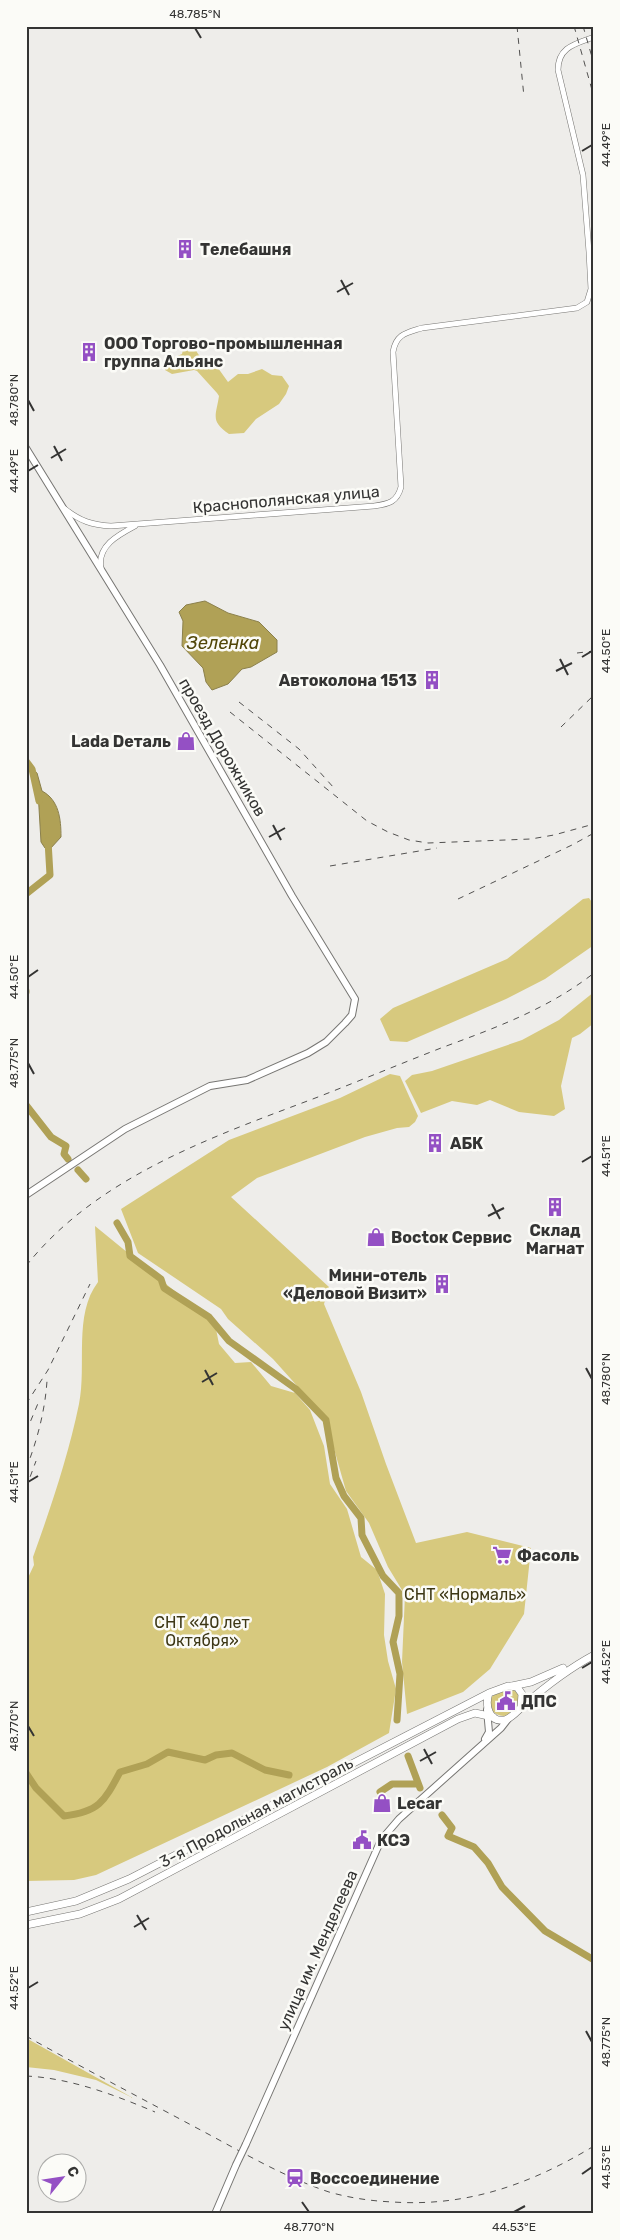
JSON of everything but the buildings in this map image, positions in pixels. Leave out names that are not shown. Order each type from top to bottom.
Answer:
[{"type":"highway","name":"3-я Продольная магистраль","points":[[26,1912],[76,1901],[129,1879],[489,1693],[531,1682],[594,1651]]},
{"type":"highway","points":[[508,1719],[564,1672],[594,1655]]},
{"type":"highway","points":[[512,1686],[519,1689],[522,1694],[521,1707]]},
{"type":"highway","points":[[489,1693],[489,1713]]},
{"type":"highway","name":"3-я Продольная магистраль","points":[[26,1925],[80,1914],[119,1899],[458,1719],[476,1713],[489,1713],[501,1720],[508,1719]]},
{"type":"main road","name":"Краснополянская улица","points":[[26,448],[63,508]]},
{"type":"main road","name":"проезд Дорожников","points":[[26,1195],[125,1129],[210,1086],[247,1080],[308,1054],[326,1042],[345,1023],[354,1009],[355,999],[292,896],[160,665],[63,508]]},
{"type":"main road","points":[[482,1745],[489,1732],[489,1713]]},
{"type":"main road","name":"улица им. Менделеева","points":[[215,2214],[381,1840],[399,1819],[501,1728],[508,1719]]},
{"type":"street","name":"Краснополянская улица","points":[[63,508],[78,519],[94,525],[137,525],[388,504],[398,496],[401,487],[393,352],[395,342],[401,335],[422,328],[577,308],[588,302],[591,289],[583,175],[558,70],[558,59],[565,48],[594,37]]},
{"type":"street","points":[[101,572],[99,560],[101,551],[137,525]]},
{"type":"green space","points":[[184,346],[193,346],[201,357],[213,363],[228,382],[238,374],[248,374],[262,369],[272,375],[282,376],[289,386],[286,394],[279,404],[256,419],[244,433],[229,434],[217,422],[216,413],[219,396],[197,371],[172,374],[165,370],[165,365],[172,367],[170,364],[175,357],[182,354]]},
{"type":"green space","points":[[589,898],[594,905],[594,945],[545,979],[506,999],[407,1042],[390,1041],[380,1019],[393,1008],[507,959],[583,899]]},
{"type":"green space","points":[[594,992],[594,1023],[572,1038],[561,1086],[565,1109],[554,1116],[519,1112],[490,1100],[477,1105],[452,1101],[421,1113],[405,1081],[412,1075],[432,1071],[522,1040],[559,1020]]},
{"type":"green space","name":"СНТ «Нормаль»","points":[[390,1074],[400,1076],[418,1116],[409,1127],[397,1128],[365,1137],[257,1178],[231,1197],[329,1287],[324,1304],[361,1392],[416,1543],[467,1532],[531,1548],[524,1614],[490,1669],[463,1692],[407,1714],[402,1662],[405,1595],[388,1567],[369,1523],[346,1491],[325,1417],[273,1359],[228,1319],[221,1309],[138,1253],[121,1209],[229,1140],[340,1098]]},
{"type":"green space","name":"СНТ «40 лет Октября»","points":[[95,1226],[215,1324],[219,1344],[235,1363],[251,1362],[271,1386],[295,1393],[310,1410],[324,1446],[330,1484],[347,1509],[361,1557],[377,1570],[385,1594],[384,1635],[388,1661],[396,1689],[389,1733],[327,1767],[96,1875],[74,1880],[26,1881],[26,1582],[34,1565],[33,1557],[59,1482],[79,1404],[83,1325],[90,1295],[98,1282]]},
{"type":"green space","points":[[511,1689],[519,1691],[517,1708],[506,1716],[494,1713],[490,1709],[490,1698],[499,1691]]},
{"type":"green space","points":[[26,2038],[133,2098],[96,2080],[54,2070],[26,2067]]},
{"type":"water","name":"Зеленка","points":[[205,601],[228,613],[259,622],[277,640],[277,652],[251,667],[242,669],[228,684],[212,690],[206,682],[203,668],[182,646],[183,621],[179,612],[186,605]]},
{"type":"water","points":[[32,769],[37,773],[42,791],[52,799],[58,811],[61,837],[50,849],[45,848],[41,842],[38,791]]},
{"type":"waterway","points":[[26,761],[32,769],[39,801]]},
{"type":"waterway","points":[[26,894],[50,875],[48,841]]},
{"type":"waterway","points":[[26,1105],[51,1137],[66,1146],[64,1154],[68,1159]]},
{"type":"waterway","points":[[78,1170],[86,1179]]},
{"type":"waterway","points":[[117,1223],[128,1242],[130,1256],[161,1279],[164,1288],[209,1317],[229,1341],[296,1389],[326,1420],[336,1478],[344,1496],[361,1518],[362,1535],[383,1576],[399,1593],[399,1616],[393,1642],[400,1674],[397,1720]]},
{"type":"waterway","points":[[26,1773],[36,1788],[64,1816],[85,1812],[93,1808],[104,1798],[120,1772],[147,1764],[168,1752],[205,1760],[216,1755],[232,1753],[265,1770],[289,1775]]},
{"type":"waterway","points":[[408,1756],[420,1788]]},
{"type":"waterway","points":[[380,1792],[392,1784],[418,1784]]},
{"type":"waterway","points":[[442,1815],[452,1828],[448,1836],[474,1847],[488,1863],[502,1887],[545,1931],[594,1960]]},
{"type":"railway","points":[[517,26],[524,97]]},
{"type":"railway","points":[[574,26],[594,97]]},
{"type":"railway","points":[[583,26],[594,64]]},
{"type":"railway","points":[[577,653],[594,651]]},
{"type":"railway","points":[[561,727],[594,695]]},
{"type":"railway","points":[[239,702],[299,749],[334,788]]},
{"type":"railway","points":[[230,712],[367,821],[409,840],[428,843],[531,839],[594,824]]},
{"type":"railway","points":[[458,899],[594,833]]},
{"type":"railway","points":[[330,866],[437,848]]},
{"type":"railway","points":[[26,1266],[55,1234],[87,1207],[122,1183],[160,1162],[239,1127],[481,1033],[540,1007],[594,973]]},
{"type":"railway","points":[[26,1404],[48,1370],[90,1284]]},
{"type":"railway","points":[[26,1469],[40,1426],[47,1381]]},
{"type":"railway","points":[[26,1432],[39,1401]]},
{"type":"railway","points":[[26,1488],[36,1461]]},
{"type":"railway","points":[[26,2036],[276,2170],[311,2186],[353,2198],[385,2202],[420,2203],[447,2201],[473,2196],[522,2182],[570,2160],[594,2146]]},
{"type":"railway","points":[[26,2076],[43,2077],[76,2084],[124,2099],[155,2112]]},
{"type":"place","name":"Телебашня","points":[[185,249]]},
{"type":"place","name":"ООО Торгово-промышленная группа Альянс","points":[[89,352]]},
{"type":"place","name":"Автоколона 1513","points":[[432,680]]},
{"type":"place","name":"Lada Dеталь","points":[[186,741]]},
{"type":"place","name":"АБК","points":[[435,1143]]},
{"type":"place","name":"Склад Магнат","points":[[555,1207]]},
{"type":"place","name":"Восtок Сервис","points":[[376,1237]]},
{"type":"place","name":"Мини-отель «Деловой Визит»","points":[[442,1284]]},
{"type":"place","name":"Фасоль","points":[[502,1555]]},
{"type":"place","name":"ДПС","points":[[506,1701]]},
{"type":"place","name":"Lecar","points":[[382,1803]]},
{"type":"place","name":"КСЭ","points":[[362,1840]]},
{"type":"place","name":"Воссоединение","points":[[295,2178]]}]
